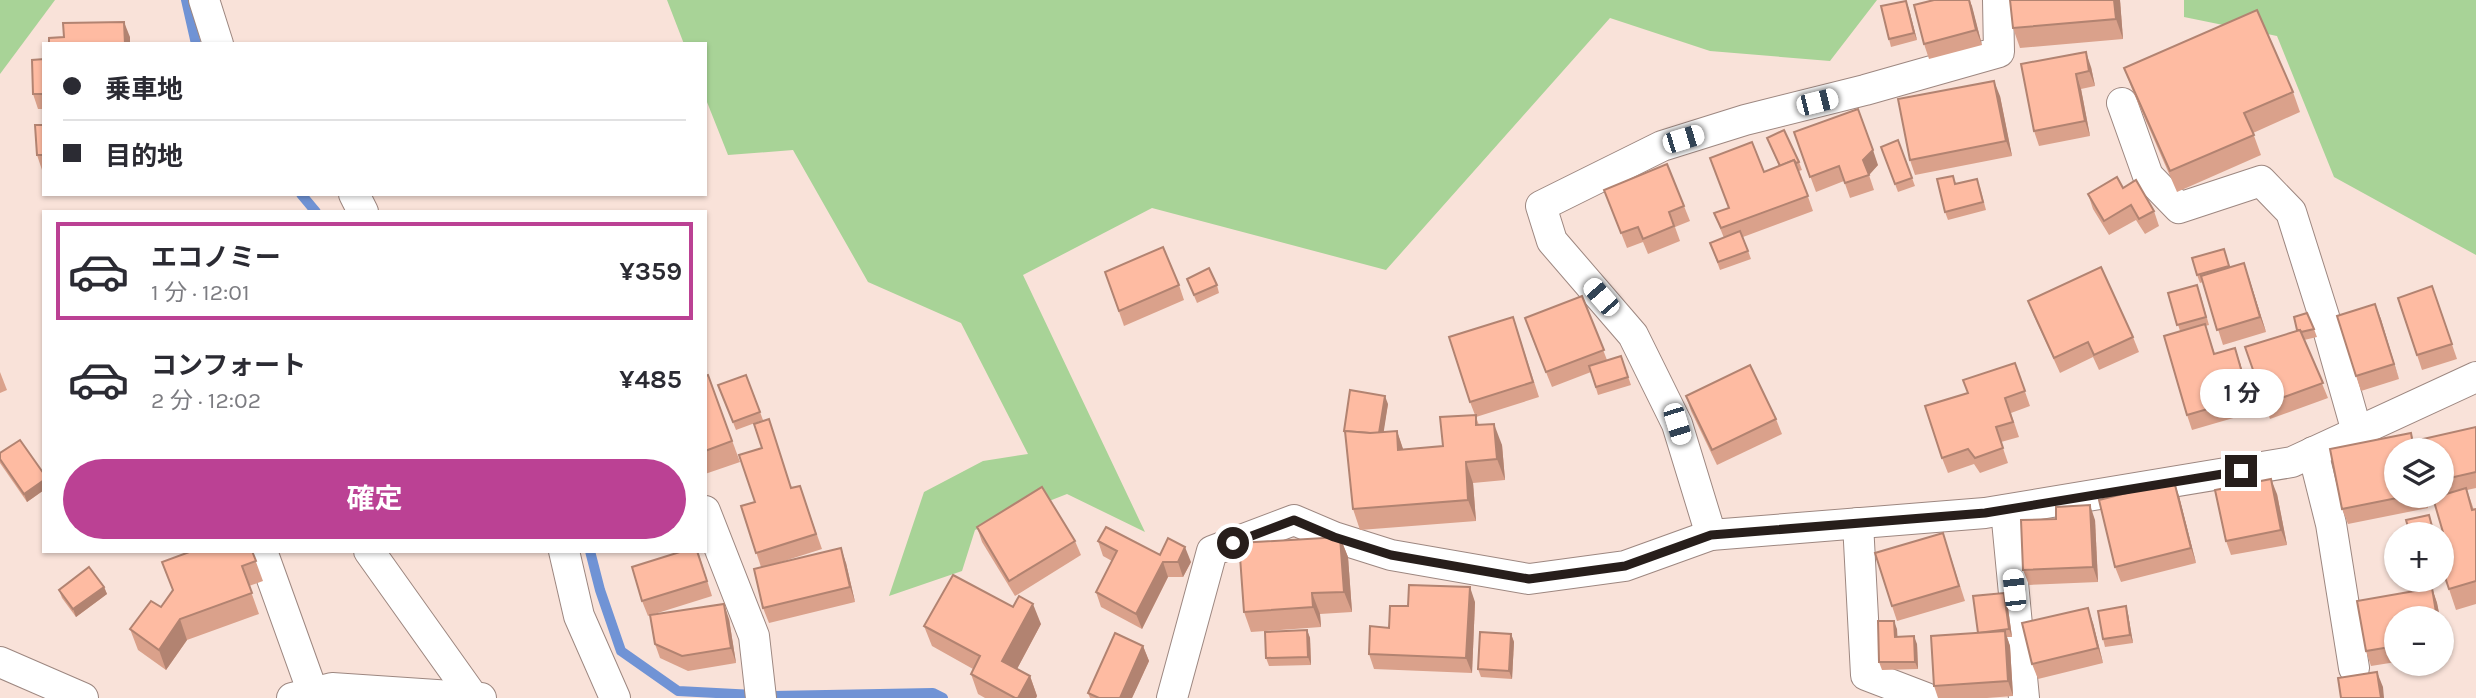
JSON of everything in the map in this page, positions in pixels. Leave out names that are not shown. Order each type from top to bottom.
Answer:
[{"type":"street","points":[[204,0],[217,42]]},
{"type":"street","points":[[1711,535],[1677,424],[1633,335],[1552,241],[1541,206],[1662,146],[1745,120],[1999,52],[1998,0]]},
{"type":"street","points":[[2122,103],[2148,176],[2179,208],[2261,181],[2291,212],[2328,326],[2357,432]]},
{"type":"street","points":[[1172,698],[1212,551],[1294,520],[1334,537],[1391,555],[1529,579],[1625,566],[1711,535],[2006,510],[2292,462],[2476,377]]},
{"type":"street","points":[[2314,453],[2331,524],[2354,668]]},
{"type":"street","points":[[2006,510],[2024,698]]},
{"type":"street","points":[[707,516],[754,636],[760,684]]},
{"type":"street","points":[[1858,523],[1866,675],[1926,698]]},
{"type":"street","points":[[263,553],[303,695],[332,688],[481,698]]},
{"type":"street","points":[[370,553],[474,698]]},
{"type":"street","points":[[564,553],[579,616],[615,698]]},
{"type":"street","points":[[0,662],[83,698]]},
{"type":"green space","points":[[0,0],[55,0],[0,74]]},
{"type":"green space","points":[[667,0],[1877,0],[1830,61],[1710,51],[1610,18],[1386,270],[1152,208],[1023,275],[1145,532],[1067,494],[975,530],[962,571],[889,596],[924,492],[983,461],[1028,454],[961,323],[868,282],[793,150],[728,155],[707,102],[707,42],[683,42]]},
{"type":"green space","points":[[2184,0],[2476,0],[2476,255],[2334,177],[2277,36],[2184,17]]},
{"type":"building","points":[[1934,0],[1969,0],[1976,30],[1924,44],[1914,5]]},
{"type":"building","points":[[2010,0],[2114,0],[2116,19],[2013,28]]},
{"type":"building","points":[[1906,1],[1914,33],[1889,39],[1881,6]]},
{"type":"building","points":[[2257,10],[2293,92],[2244,113],[2254,135],[2170,171],[2124,68]]},
{"type":"building","points":[[124,22],[125,42],[49,42],[49,38],[64,37],[63,23]]},
{"type":"building","points":[[2086,52],[2089,71],[2076,74],[2085,121],[2034,131],[2021,64]]},
{"type":"building","points":[[42,59],[42,94],[33,94],[32,60]]},
{"type":"building","points":[[1994,81],[2006,141],[1910,160],[1898,99]]},
{"type":"building","points":[[1858,109],[1873,150],[1863,160],[1869,175],[1845,183],[1839,166],[1810,177],[1794,132]]},
{"type":"building","points":[[35,125],[42,125],[42,155],[37,155]]},
{"type":"building","points":[[1784,130],[1799,162],[1794,160],[1780,166],[1767,138]]},
{"type":"building","points":[[1898,140],[1912,178],[1895,184],[1881,147]]},
{"type":"building","points":[[1752,142],[1764,172],[1794,160],[1808,196],[1721,228],[1714,213],[1729,208],[1710,158]]},
{"type":"building","points":[[1667,164],[1684,206],[1669,212],[1674,226],[1643,239],[1638,227],[1621,233],[1604,190]]},
{"type":"building","points":[[1953,176],[1955,184],[1977,179],[1983,202],[1945,212],[1937,179]]},
{"type":"building","points":[[2117,177],[2123,188],[2136,180],[2154,211],[2139,219],[2131,205],[2104,221],[2088,194]]},
{"type":"building","points":[[1740,231],[1748,251],[1718,262],[1710,243]]},
{"type":"building","points":[[1163,247],[1179,285],[1119,311],[1105,272]]},
{"type":"building","points":[[2224,249],[2229,266],[2197,275],[2192,258]]},
{"type":"building","points":[[2244,263],[2260,317],[2217,330],[2201,276]]},
{"type":"building","points":[[2101,267],[2133,337],[2094,355],[2088,342],[2054,358],[2028,301]]},
{"type":"building","points":[[1209,268],[1217,285],[1194,295],[1187,279]]},
{"type":"building","points":[[2197,285],[2206,317],[2177,325],[2168,293]]},
{"type":"building","points":[[2432,286],[2452,344],[2417,355],[2398,298]]},
{"type":"building","points":[[1582,296],[1604,350],[1546,372],[1525,318]]},
{"type":"building","points":[[2375,304],[2394,364],[2356,376],[2337,316]]},
{"type":"building","points":[[2307,313],[2314,329],[2301,332],[2297,330],[2294,317]]},
{"type":"building","points":[[1513,317],[1533,382],[1470,402],[1449,337]]},
{"type":"building","points":[[2205,324],[2214,354],[2235,348],[2249,397],[2187,415],[2164,336]]},
{"type":"building","points":[[2300,330],[2323,383],[2265,404],[2245,347]]},
{"type":"building","points":[[1621,356],[1628,377],[1596,387],[1589,366]]},
{"type":"building","points":[[2015,363],[2025,391],[2005,398],[2013,422],[1996,427],[2003,448],[1975,458],[1968,449],[1942,458],[1925,406],[1968,393],[1963,380]]},
{"type":"building","points":[[1750,365],[1776,419],[1712,450],[1686,396]]},
{"type":"building","points":[[707,375],[732,441],[707,450]]},
{"type":"building","points":[[746,375],[760,412],[733,422],[718,385]]},
{"type":"building","points":[[1350,390],[1385,396],[1379,433],[1344,431]]},
{"type":"building","points":[[1476,415],[1476,425],[1494,424],[1497,459],[1466,462],[1468,500],[1353,509],[1345,431],[1397,431],[1398,450],[1443,446],[1440,417]]},
{"type":"building","points":[[769,419],[791,488],[800,486],[816,534],[756,553],[741,506],[755,502],[739,455],[762,448],[754,424]]},
{"type":"building","points":[[2476,427],[2476,472],[2454,477],[2454,438],[2427,438]]},
{"type":"building","points":[[2411,433],[2412,438],[2386,438]]},
{"type":"building","points":[[2384,438],[2384,501],[2342,509],[2330,449]]},
{"type":"building","points":[[20,440],[42,471],[42,481],[24,494],[0,459],[0,453]]},
{"type":"building","points":[[2271,479],[2281,530],[2226,541],[2215,490]]},
{"type":"building","points":[[2174,481],[2191,548],[2115,567],[2099,500]]},
{"type":"building","points":[[1042,487],[1075,541],[1009,581],[977,527]]},
{"type":"building","points":[[2466,488],[2472,510],[2476,509],[2476,581],[2454,588],[2454,522],[2440,522],[2436,508],[2454,508],[2454,492]]},
{"type":"building","points":[[2090,505],[2093,567],[2023,570],[2021,520],[2056,519],[2056,507]]},
{"type":"building","points":[[2429,515],[2431,522],[2407,522]]},
{"type":"building","points":[[1106,527],[1160,555],[1168,538],[1185,547],[1178,562],[1163,562],[1136,614],[1096,592],[1117,551],[1098,541]]},
{"type":"building","points":[[1943,533],[1959,586],[1892,606],[1875,553]]},
{"type":"building","points":[[1340,537],[1344,592],[1312,593],[1313,607],[1244,612],[1239,543]]},
{"type":"building","points":[[841,548],[850,587],[763,608],[754,569]]},
{"type":"building","points":[[187,553],[253,553],[256,561],[242,566],[252,593],[180,619],[159,650],[130,629],[151,601],[161,607],[173,590],[162,562]]},
{"type":"building","points":[[677,553],[698,553],[707,581],[642,601],[632,567]]},
{"type":"building","points":[[89,567],[104,587],[73,609],[59,590]]},
{"type":"building","points":[[953,575],[1013,607],[1019,596],[1033,604],[1002,661],[1030,676],[1018,698],[971,674],[980,656],[924,626]]},
{"type":"building","points":[[1409,585],[1470,587],[1466,658],[1369,654],[1370,626],[1389,628],[1390,606],[1408,606]]},
{"type":"building","points":[[2409,592],[2433,592],[2435,606],[2384,606],[2384,648],[2366,651],[2357,601]]},
{"type":"building","points":[[2004,593],[2009,629],[1978,633],[1973,596]]},
{"type":"building","points":[[724,604],[731,648],[682,656],[655,644],[650,615]]},
{"type":"building","points":[[2126,606],[2130,635],[2103,639],[2098,611]]},
{"type":"building","points":[[2088,608],[2098,648],[2032,664],[2022,623]]},
{"type":"building","points":[[1878,621],[1894,621],[1895,637],[1914,636],[1915,662],[1879,662]]},
{"type":"building","points":[[1307,630],[1308,657],[1266,658],[1265,632]]},
{"type":"building","points":[[2005,631],[2008,681],[1934,686],[1931,636]]},
{"type":"building","points":[[1480,632],[1511,634],[1509,671],[1478,669]]},
{"type":"building","points":[[1115,633],[1143,646],[1120,698],[1099,698],[1088,693]]},
{"type":"building","points":[[2377,672],[2381,698],[2341,698],[2338,678]]},
{"type":"waterway","points":[[186,0],[196,42]]},
{"type":"waterway","points":[[303,196],[314,210]]},
{"type":"waterway","points":[[591,553],[621,651],[678,691],[773,696],[933,693],[943,698]]},
{"type":"route","points":[[1233,543],[1294,520],[1334,537],[1391,555],[1529,579],[1625,566],[1711,535],[1985,513],[2241,471]]}]
